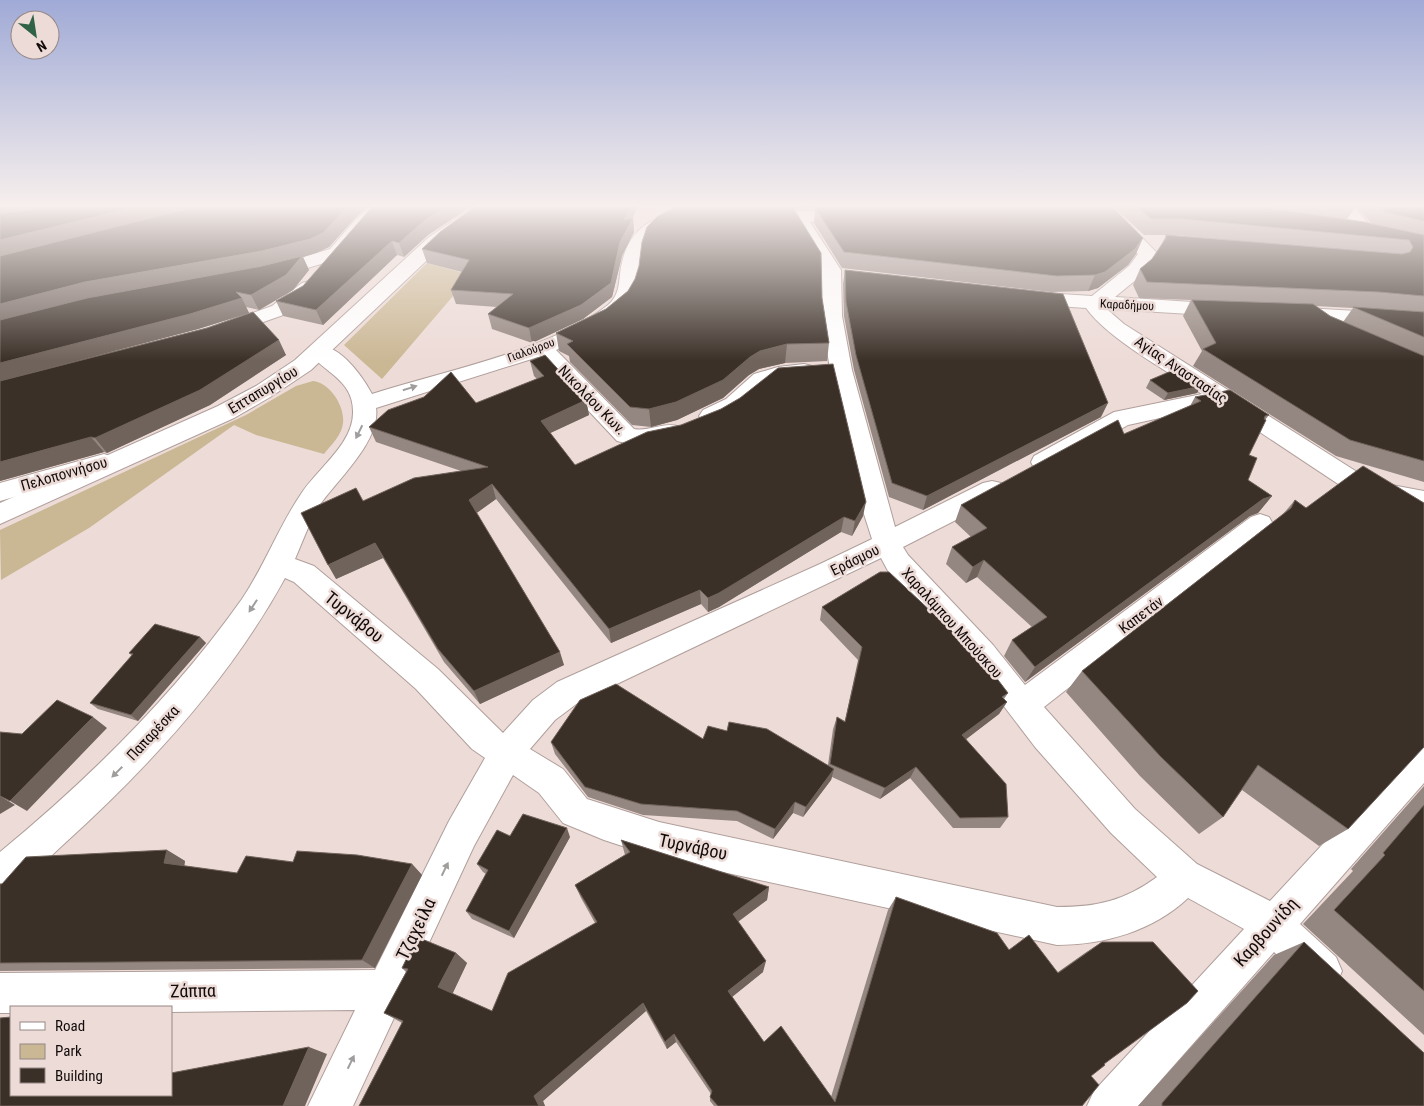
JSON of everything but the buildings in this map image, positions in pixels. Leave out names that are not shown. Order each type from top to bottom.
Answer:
[{"type":"street","points":[[250,277],[324,258]]},
{"type":"street","points":[[207,336],[266,316],[287,305],[314,282],[334,258]]},
{"type":"street","name":"Επταπυργίου","points":[[0,514],[248,401],[292,373],[319,351],[418,258]]},
{"type":"street","name":"Γιαλούρου","points":[[364,404],[542,348],[593,323],[617,308],[625,300],[632,258]]},
{"type":"street","name":"Χαραλάμπου Μπούσκου","points":[[824,258],[840,276],[832,316],[840,370],[870,489],[887,544],[904,570],[982,654],[1092,788],[1123,821],[1184,877],[1239,904],[1273,925],[1345,992]]},
{"type":"street","points":[[1096,304],[1146,258]]},
{"type":"street","name":"Καραδήμου","points":[[1014,297],[1096,304],[1424,321]]},
{"type":"street","name":"Αγίας Αναστασίας","points":[[1096,304],[1102,315],[1117,328],[1424,528]]},
{"type":"street","points":[[1310,314],[1319,323],[1345,335]]},
{"type":"street","name":"Νικολάου Κων.","points":[[542,348],[622,433],[636,439],[649,438],[723,411],[734,404],[758,382],[772,375],[840,370]]},
{"type":"street","points":[[319,351],[345,370],[364,404]]},
{"type":"street","name":"Εράσμου","points":[[507,754],[527,727],[558,698],[887,544],[1122,418],[1182,407],[1220,396]]},
{"type":"street","name":"Παπαρέσκα","points":[[0,876],[87,801],[166,721],[229,641],[278,564],[307,505],[358,436],[365,420],[364,404]]},
{"type":"street","name":"Πελοποννήσου","points":[[0,492],[127,456]]},
{"type":"street","points":[[1365,490],[1424,501]]},
{"type":"street","name":"Καπετάν","points":[[1023,705],[1260,524]]},
{"type":"street","name":"Τυρνάβου","points":[[278,564],[304,574],[402,656],[484,738],[551,781],[575,811],[635,833],[1057,926],[1096,925],[1126,916],[1167,893],[1184,877]]},
{"type":"street","name":"Τζαχείλα","points":[[330,1106],[452,855],[487,787],[507,754]]},
{"type":"street","name":"Καρβουνίδη","points":[[1108,1106],[1424,759]]},
{"type":"street","name":"Ζάππα","points":[[0,993],[387,990]]},
{"type":"green space","points":[[427,263],[471,275],[382,379],[344,345]]},
{"type":"green space","points":[[313,381],[325,386],[335,396],[343,416],[341,432],[324,454],[256,435],[234,425],[89,528],[1,580],[0,530],[246,415],[296,386]]}]
